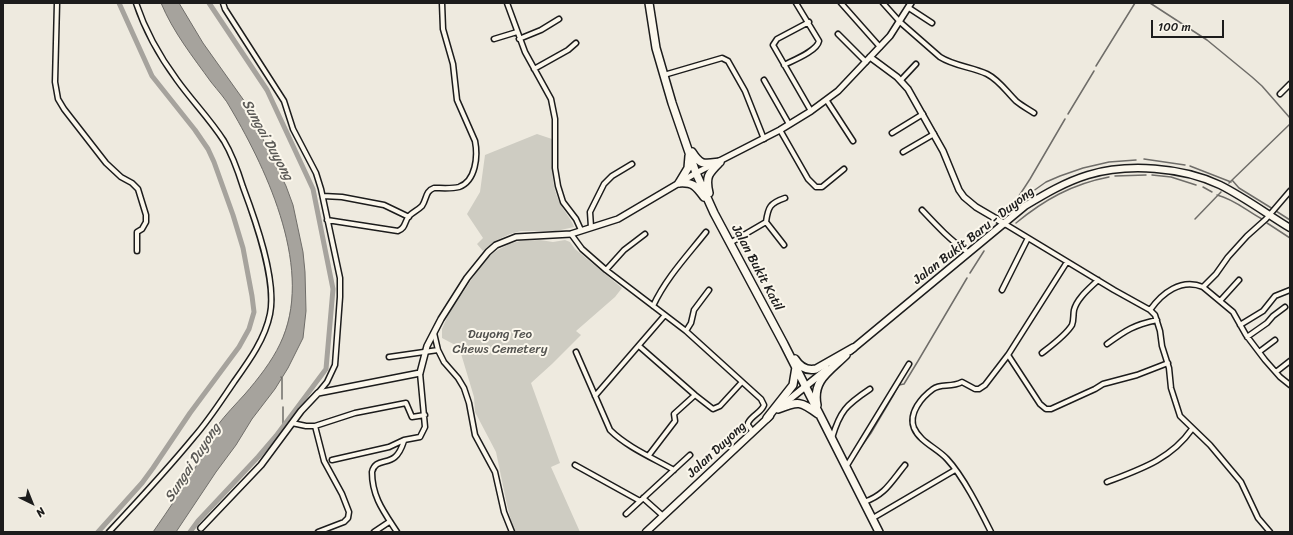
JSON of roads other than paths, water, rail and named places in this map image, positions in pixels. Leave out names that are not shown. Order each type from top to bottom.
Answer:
[{"type":"main road","name":"Jalan Bukit Katil","points":[[649,3],[656,48],[684,140],[696,172],[714,213],[806,386],[879,532]]},
{"type":"main road","points":[[684,140],[698,160],[703,164],[720,162]]},
{"type":"main road","points":[[679,183],[686,173],[689,164],[688,151]]},
{"type":"main road","points":[[714,213],[707,183],[710,172],[720,162]]},
{"type":"main road","name":"Jalan Bukit Baru - Duyong","points":[[806,386],[1005,224],[1025,206],[1055,188],[1088,175],[1121,169],[1157,169],[1197,177],[1219,185],[1290,228]]},
{"type":"main road","points":[[679,183],[686,182],[697,188],[714,213]]},
{"type":"main road","points":[[784,344],[798,364],[805,369],[811,370],[816,369],[853,348]]},
{"type":"main road","points":[[820,416],[816,398],[817,385],[824,376],[853,348]]},
{"type":"main road","points":[[768,418],[793,385],[796,367]]},
{"type":"main road","name":"Jalan Duyong","points":[[646,532],[662,515],[768,418],[806,386]]},
{"type":"main road","points":[[778,409],[794,403],[801,403],[820,416]]},
{"type":"street","points":[[57,3],[55,82],[58,99],[106,163],[121,177],[132,182],[138,188],[146,215],[146,222],[142,229],[137,232],[137,251]]},
{"type":"street","points":[[109,532],[170,466],[208,419],[246,364],[266,331],[272,303],[264,252],[232,156],[210,120],[171,72],[154,44],[136,3]]},
{"type":"street","points":[[200,531],[261,464],[301,411],[327,382],[335,365],[340,297],[340,278],[323,196],[316,173],[293,129],[284,101],[225,9],[223,3]]},
{"type":"street","points":[[327,220],[395,232],[402,230],[409,217],[421,207],[427,192],[430,189],[459,187],[464,184],[472,174],[477,156],[475,141],[457,100],[453,64],[443,29],[442,3]]},
{"type":"street","points":[[507,3],[525,52],[548,92],[554,108],[555,168],[558,186],[563,202],[576,219],[582,230]]},
{"type":"street","points":[[784,65],[812,50],[819,44],[819,38],[796,3]]},
{"type":"street","points":[[841,3],[880,47]]},
{"type":"street","points":[[883,3],[900,22],[940,58],[987,74],[1000,84],[1021,105],[1034,113]]},
{"type":"street","points":[[332,460],[389,447],[404,440],[420,437],[423,434],[425,427],[425,415],[420,373],[427,346],[441,319],[467,278],[481,259],[496,245],[516,237],[571,234],[618,219],[696,172],[720,162],[764,139],[827,101],[880,47],[900,22],[909,5],[932,23]]},
{"type":"street","points":[[520,39],[541,30],[559,19]]},
{"type":"street","points":[[809,22],[777,39],[774,43],[774,48],[811,111]]},
{"type":"street","points":[[494,39],[517,32]]},
{"type":"street","points":[[838,34],[866,62]]},
{"type":"street","points":[[534,69],[568,50],[576,43]]},
{"type":"street","points":[[870,57],[901,80],[908,89],[943,151],[959,190],[964,197],[976,207],[1150,310],[1155,315],[1160,331],[1162,346],[1168,363],[1171,377],[1171,388],[1180,416],[1210,445],[1241,482],[1258,518],[1270,532]]},
{"type":"street","points":[[664,75],[722,58],[728,60],[745,91],[764,139]]},
{"type":"street","points":[[901,80],[916,64]]},
{"type":"street","points":[[764,80],[789,124]]},
{"type":"street","points":[[1280,94],[1290,84]]},
{"type":"street","points":[[827,101],[853,141]]},
{"type":"street","points":[[892,133],[923,114]]},
{"type":"street","points":[[780,130],[808,179],[816,187],[822,187],[844,169]]},
{"type":"street","points":[[903,152],[934,134]]},
{"type":"street","points":[[591,228],[590,217],[592,208],[604,184],[612,176],[632,164]]},
{"type":"street","points":[[1203,287],[1216,274],[1228,257],[1247,236],[1269,216],[1290,191]]},
{"type":"street","points":[[323,196],[342,197],[384,205],[409,217]]},
{"type":"street","points":[[784,245],[766,222],[770,206],[785,198]]},
{"type":"street","points":[[922,210],[939,229],[969,253]]},
{"type":"street","points":[[730,243],[766,222]]},
{"type":"street","points":[[653,306],[657,297],[676,270],[706,232]]},
{"type":"street","points":[[571,234],[582,249],[606,270],[686,331],[761,399],[764,405],[748,422],[753,432]]},
{"type":"street","points":[[606,270],[624,250],[645,234]]},
{"type":"street","points":[[1002,290],[1028,238]]},
{"type":"street","points":[[990,532],[955,470],[946,459],[922,439],[914,428],[913,422],[916,408],[920,401],[934,388],[941,386],[953,386],[962,382],[975,389],[982,387],[1008,355],[1067,262]]},
{"type":"street","points":[[1042,353],[1071,326],[1074,319],[1074,310],[1079,300],[1098,280]]},
{"type":"street","points":[[1220,301],[1239,280]]},
{"type":"street","points":[[1150,310],[1162,295],[1172,288],[1190,284],[1197,284],[1203,287],[1233,312],[1247,337],[1276,372],[1290,385]]},
{"type":"street","points":[[686,331],[691,323],[694,310],[709,290]]},
{"type":"street","points":[[1240,325],[1263,310],[1275,296],[1290,290]]},
{"type":"street","points":[[1247,337],[1267,323],[1273,316],[1285,307]]},
{"type":"street","points":[[595,396],[665,315]]},
{"type":"street","points":[[1107,344],[1139,323],[1157,320]]},
{"type":"street","points":[[434,333],[438,350],[444,362],[458,378],[464,388],[469,403],[475,435],[495,472],[504,512],[512,532]]},
{"type":"street","points":[[1259,352],[1276,340]]},
{"type":"street","points":[[639,346],[709,408],[713,409],[720,406],[742,382]]},
{"type":"street","points":[[389,357],[438,350]]},
{"type":"street","points":[[576,352],[610,430],[631,445],[674,470]]},
{"type":"street","points":[[1008,355],[1040,404],[1046,409],[1051,409],[1103,384],[1136,375],[1168,363]]},
{"type":"street","points":[[1276,372],[1290,361]]},
{"type":"street","points":[[846,467],[909,364]]},
{"type":"street","points":[[318,393],[420,373]]},
{"type":"street","points":[[832,439],[836,423],[842,411],[858,396],[870,388]]},
{"type":"street","points":[[649,455],[676,421],[674,414],[694,395]]},
{"type":"street","points":[[292,423],[315,426],[355,413],[406,403],[412,417],[425,415]]},
{"type":"street","points":[[315,426],[324,461],[342,494],[349,512],[348,518],[344,522],[318,532]]},
{"type":"street","points":[[1107,482],[1143,468],[1168,455],[1184,440],[1192,429]]},
{"type":"street","points":[[396,532],[376,499],[372,472],[376,464],[396,457],[404,440]]},
{"type":"street","points":[[626,514],[690,455]]},
{"type":"street","points":[[574,465],[642,500],[662,515]]},
{"type":"street","points":[[864,502],[881,494],[905,465]]},
{"type":"street","points":[[873,518],[955,470]]},
{"type":"street","points":[[374,532],[389,522]]},
{"type":"waterway","points":[[98,532],[142,483],[190,413],[239,347],[249,329],[254,312],[243,248],[214,162],[208,149],[195,130],[152,76],[119,3]]},
{"type":"waterway","points":[[190,532],[198,521],[276,436],[326,369],[333,289],[313,189],[267,90],[209,3]]},
{"type":"waterway","points":[[1096,66],[1135,3]]},
{"type":"waterway","points":[[1150,3],[1207,40],[1262,86],[1290,118]]},
{"type":"waterway","points":[[1068,114],[1094,71]]},
{"type":"waterway","points":[[1006,216],[1030,179],[1065,119]]},
{"type":"waterway","points":[[1229,183],[1290,124]]},
{"type":"waterway","points":[[1144,159],[1185,165]]},
{"type":"waterway","points":[[1012,206],[1046,182],[1060,176],[1083,168],[1109,162],[1136,160]]},
{"type":"waterway","points":[[1190,166],[1231,182]]},
{"type":"waterway","points":[[1115,176],[1146,175]]},
{"type":"waterway","points":[[1152,175],[1171,177],[1196,185]]},
{"type":"waterway","points":[[1016,223],[1037,207],[1059,194],[1083,184],[1109,177]]},
{"type":"waterway","points":[[1232,180],[1239,188],[1273,209]]},
{"type":"waterway","points":[[1203,187],[1212,192]]},
{"type":"waterway","points":[[1195,219],[1221,192]]},
{"type":"waterway","points":[[1217,195],[1235,202],[1262,219]]},
{"type":"waterway","points":[[1276,211],[1290,220]]},
{"type":"waterway","points":[[1267,223],[1290,238]]},
{"type":"waterway","points":[[970,273],[984,251]]},
{"type":"waterway","points":[[856,454],[871,433],[899,385],[904,384],[967,278]]},
{"type":"waterway","points":[[281,377],[282,399]]},
{"type":"waterway","points":[[283,407],[283,427]]},
{"type":"water label","name":"Sungai Duyong","points":[[267,140]]},
{"type":"water label","name":"Sungai Duyong","points":[[193,463]]},
{"type":"park label","name":"Duyong Teo Chews Cemetery","points":[[500,342]]}]
